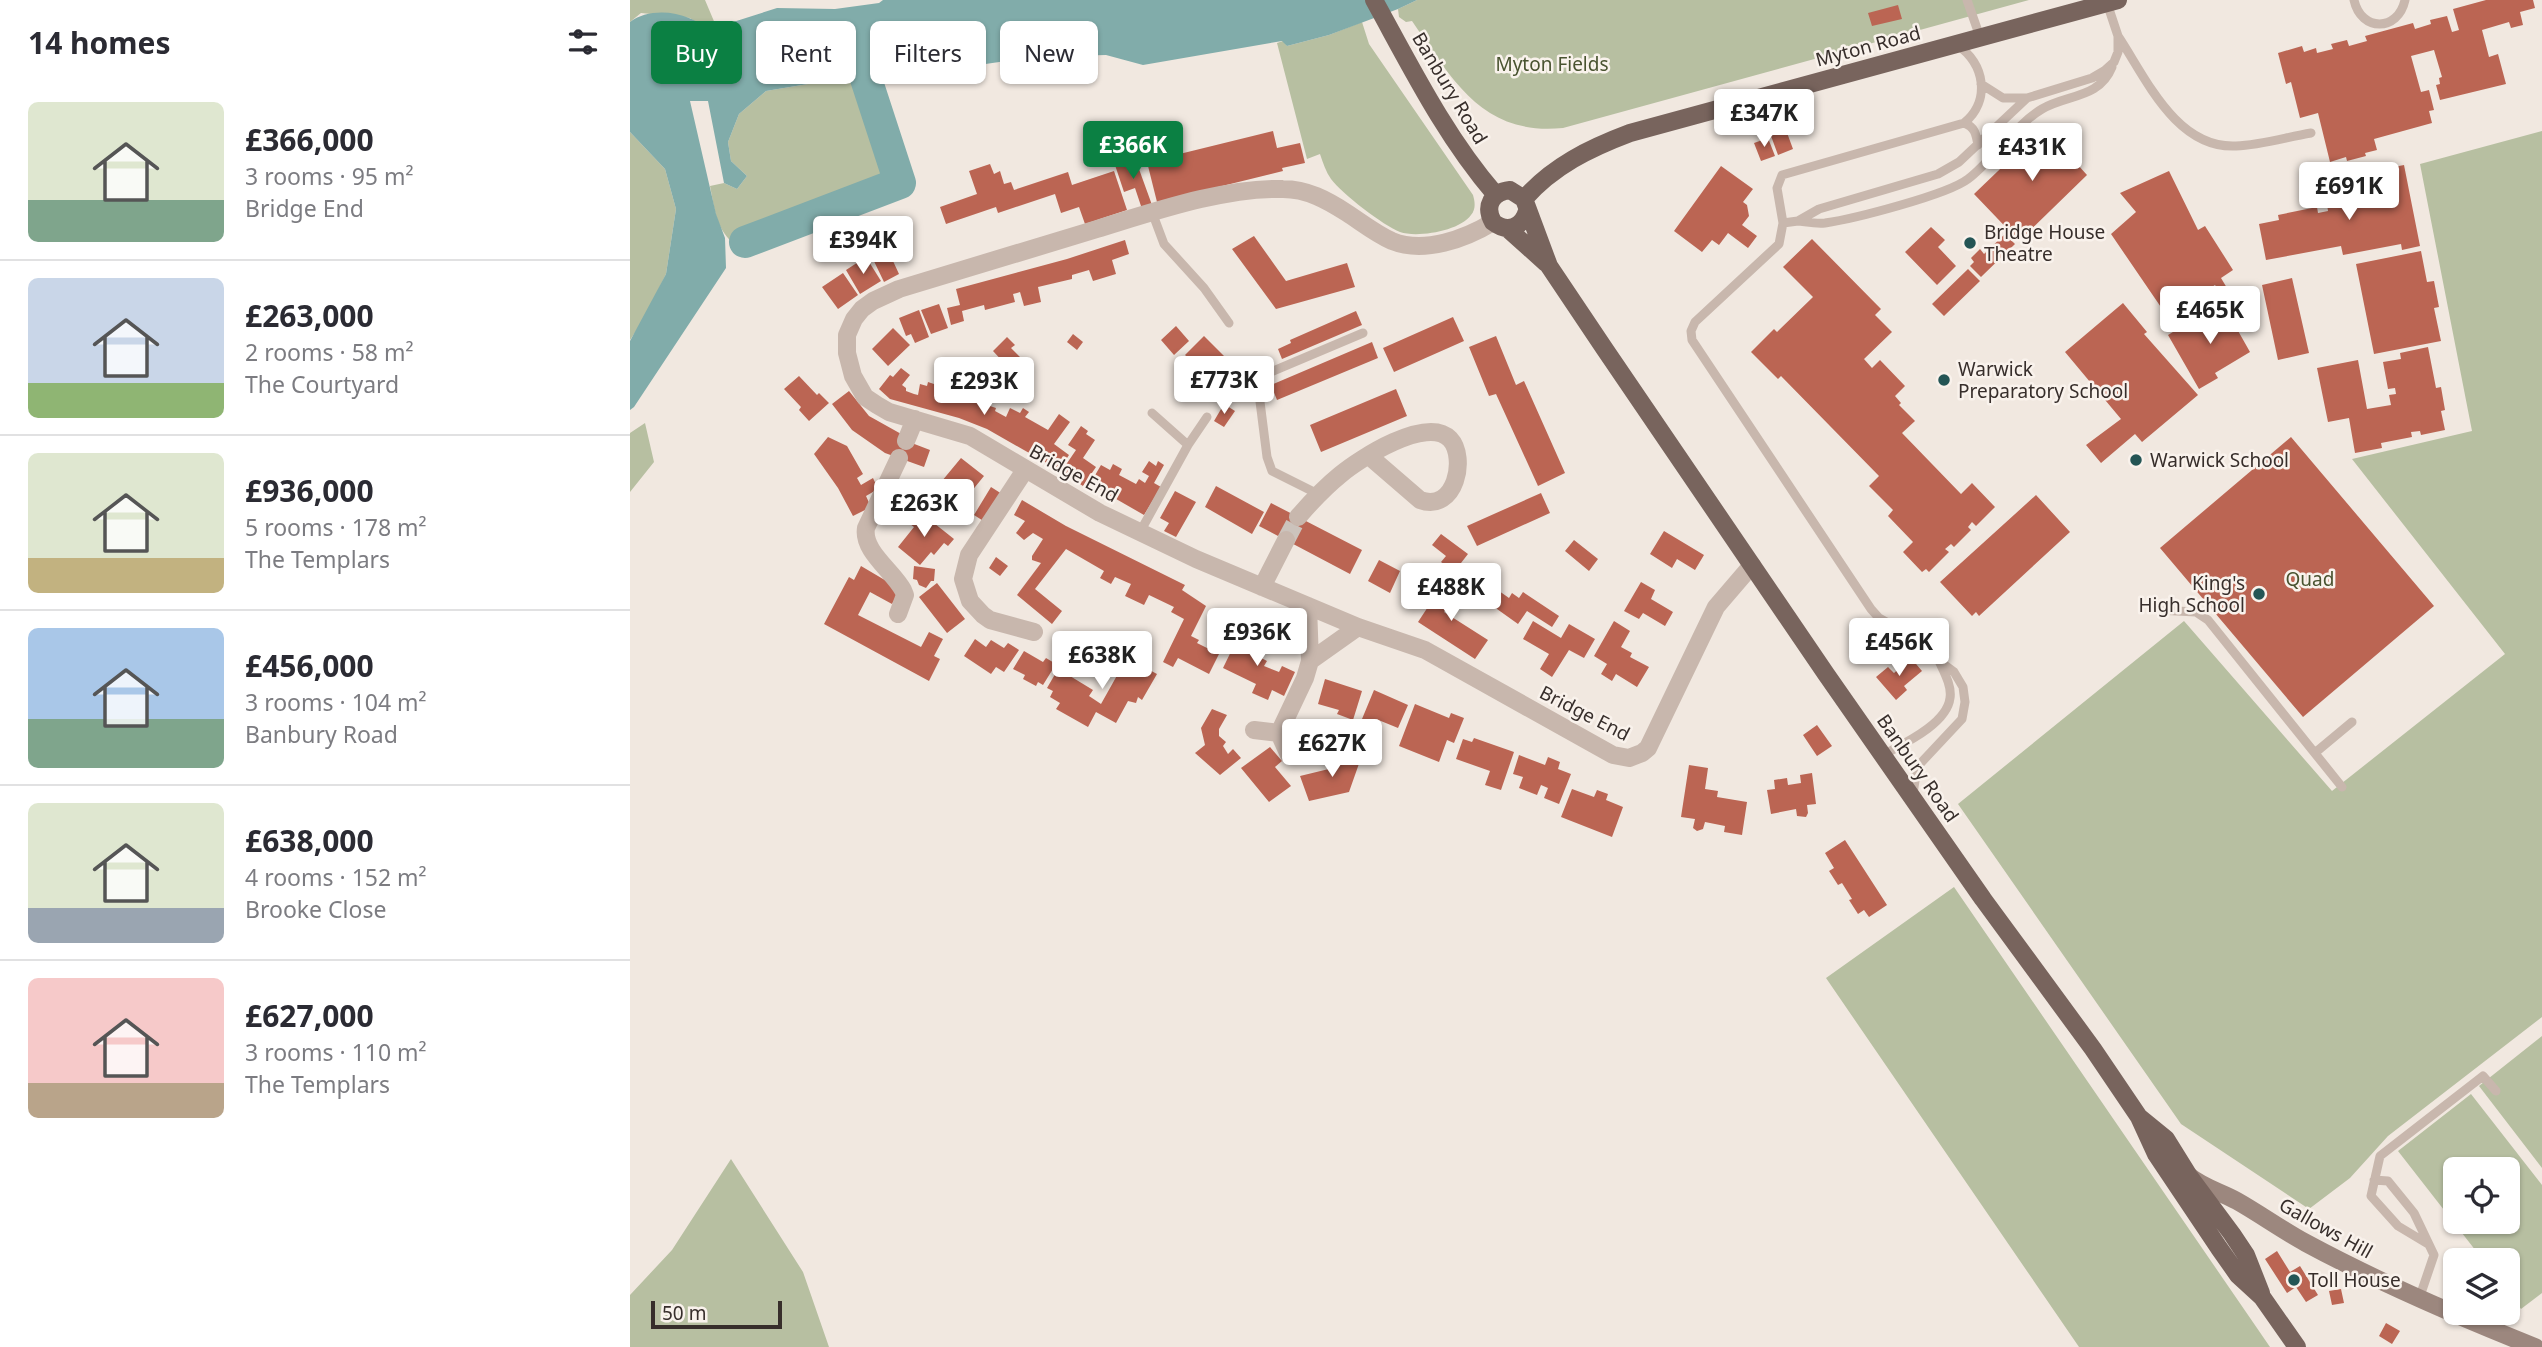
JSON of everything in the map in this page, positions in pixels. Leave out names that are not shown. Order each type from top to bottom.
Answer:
[{"type":"main road","name":"Banbury Road","points":[[1374,0],[1458,147],[1495,194]]},
{"type":"main road","name":"Myton Road","points":[[1525,205],[1541,180],[1583,152],[1630,133],[2112,1]]},
{"type":"main road","points":[[1510,190],[1525,205],[1523,222],[1513,228],[1500,225],[1490,217],[1489,205],[1495,194],[1510,190]]},
{"type":"main road","name":"Banbury Road","points":[[1525,205],[1549,266],[1883,755],[2139,1117],[2156,1154],[2219,1248],[2238,1275],[2262,1297],[2297,1347]]},
{"type":"main road","name":"Banbury Road","points":[[1500,225],[1549,266]]},
{"type":"main road","name":"Banbury Road","points":[[2139,1117],[2166,1139],[2189,1177],[2246,1255],[2262,1297]]},
{"type":"street","name":"Bridge End","points":[[1500,225],[1453,240],[1424,246],[1408,245],[1380,234],[1321,197],[1288,189],[1248,191],[1152,212],[899,289],[873,301],[854,318],[846,341],[853,376],[865,397],[889,412],[970,436],[1100,513],[1196,559],[1358,627],[1425,650],[1613,755],[1629,758],[1642,753],[1651,743],[1716,607],[1752,565]]},
{"type":"street","points":[[906,441],[915,419]]},
{"type":"street","points":[[1298,517],[1318,494],[1353,465],[1369,456],[1402,438],[1433,433],[1449,438],[1455,446],[1458,460],[1451,491],[1440,502],[1431,504],[1420,500],[1369,456]]},
{"type":"street","points":[[898,614],[905,595],[903,590],[865,536],[866,528],[899,458]]},
{"type":"street","points":[[1025,470],[969,555],[962,579],[970,601],[983,615],[990,620],[1034,632]]},
{"type":"street","points":[[1262,587],[1286,540]]},
{"type":"street","points":[[1289,755],[1279,733],[1305,678],[1310,661],[1308,606]]},
{"type":"street","points":[[1310,661],[1358,627]]},
{"type":"street","points":[[1254,730],[1279,733]]},
{"type":"street","name":"Gallows Hill","points":[[2189,1177],[2235,1200],[2304,1242],[2418,1299],[2535,1347]]},
{"type":"street","points":[[2484,1327],[2496,1347]]},
{"type":"lane","points":[[1968,0],[1980,37]]},
{"type":"lane","points":[[2354,0],[2361,16],[2376,24],[2385,24],[2399,16],[2405,0]]},
{"type":"lane","points":[[1783,223],[1843,220],[1942,191],[1967,180],[2042,108],[2082,95],[2102,84],[2118,52],[2112,1]]},
{"type":"lane","points":[[2118,36],[2166,108],[2188,131],[2205,141],[2215,145],[2238,146],[2311,133]]},
{"type":"lane","points":[[1913,797],[1917,767],[1958,726],[1965,711],[1965,694],[1961,681],[1920,641],[1879,618],[1871,609],[1692,341],[1690,331],[1695,322],[1779,244],[1783,223],[1777,188],[1782,175],[1964,123],[1979,106],[1981,84],[1974,60],[1956,44]]},
{"type":"lane","points":[[1981,84],[2003,98],[2027,98],[2092,78],[2114,62]]},
{"type":"lane","points":[[1798,221],[1819,209],[1938,174],[1959,162],[2027,98]]},
{"type":"lane","points":[[1964,123],[1970,125],[1976,133],[1978,145]]},
{"type":"lane","points":[[1152,212],[1164,244],[1205,288],[1228,323]]},
{"type":"lane","points":[[1318,494],[1272,471],[1267,457],[1257,378],[1363,333]]},
{"type":"lane","points":[[1152,413],[1188,445]]},
{"type":"lane","points":[[1140,532],[1188,445],[1207,417]]},
{"type":"lane","points":[[2158,610],[2196,612],[2208,620],[2342,787]]},
{"type":"lane","points":[[1883,755],[1917,736],[1938,720],[1946,709],[1951,695],[1950,688],[1939,661]]},
{"type":"lane","points":[[2316,752],[2352,722]]},
{"type":"lane","points":[[2428,1244],[2398,1226],[2371,1196],[2380,1156],[2483,1076],[2496,1091]]},
{"type":"lane","points":[[2374,1180],[2388,1181],[2414,1213],[2434,1255],[2418,1299]]},
{"type":"green space","points":[[630,0],[705,0],[714,21],[694,21],[690,18],[641,13],[630,22]]},
{"type":"green space","name":"Myton Fields","points":[[1417,0],[2029,0],[1563,128],[1535,128],[1511,123],[1490,113],[1472,100],[1456,83],[1412,21],[1406,22],[1399,17],[1398,9]]},
{"type":"green space","points":[[1362,22],[1369,44],[1473,195],[1473,213],[1458,225],[1438,232],[1417,234],[1393,229],[1336,185],[1320,154],[1307,159],[1277,43],[1283,41],[1287,46],[1329,35]]},
{"type":"green space","points":[[870,77],[870,84],[873,84],[898,132],[915,185],[742,251],[722,230],[710,186],[724,183],[737,189],[747,176],[731,161],[728,142],[739,114],[766,91],[808,84],[856,84],[856,79]]},
{"type":"green space","points":[[2542,131],[2542,1017],[2388,1136],[2350,1178],[2309,1209],[2181,1124],[1958,804],[2184,621],[2332,791],[2505,654],[2352,459],[2472,431],[2420,164]]},
{"type":"green space","points":[[630,132],[665,169],[676,209],[666,274],[644,319],[630,340]]},
{"type":"green space","points":[[645,423],[654,462],[630,492],[630,433]]},
{"type":"green space","points":[[1954,887],[2270,1347],[2079,1347],[1826,978]]},
{"type":"green space","points":[[2542,1036],[2542,1168],[2479,1086]]},
{"type":"green space","points":[[2471,1094],[2542,1185],[2542,1293],[2521,1309],[2520,1248],[2474,1248],[2463,1234],[2520,1234],[2520,1157],[2443,1157],[2443,1209],[2398,1151]]},
{"type":"green space","points":[[731,1159],[803,1272],[829,1347],[630,1347],[630,1295],[672,1250]]},
{"type":"water","points":[[883,0],[1417,0],[1329,35],[1287,46],[1282,41],[1143,65],[1098,55],[1098,21],[1000,21],[1000,62],[986,64],[986,21],[870,21],[870,77],[856,79],[856,21],[756,21],[756,84],[808,84],[766,91],[739,114],[728,142],[731,161],[747,176],[737,189],[724,183],[708,101],[690,101],[716,214],[725,238],[726,268],[630,410],[630,341],[666,274],[676,209],[665,169],[630,132],[630,22],[651,13],[682,15],[695,21],[651,21],[651,84],[742,84],[742,21],[736,21],[777,8],[835,9],[879,3]]},
{"type":"building","points":[[2486,0],[2533,0],[2535,8],[2520,12],[2523,25],[2511,28],[2509,22],[2482,30],[2489,57],[2498,54],[2506,84],[2440,100],[2436,85],[2440,84],[2439,78],[2442,77],[2434,50],[2411,56],[2421,92],[2429,90],[2434,110],[2429,111],[2432,123],[2374,139],[2377,150],[2365,153],[2366,156],[2347,161],[2346,157],[2330,162],[2318,113],[2300,118],[2291,82],[2286,84],[2278,53],[2302,46],[2304,52],[2316,48],[2317,53],[2333,49],[2331,44],[2347,40],[2349,46],[2367,41],[2365,36],[2413,23],[2415,29],[2431,24],[2430,20],[2447,16],[2452,32],[2459,30],[2453,9]]},
{"type":"building","points":[[1898,5],[1902,19],[1872,26],[1868,13]]},
{"type":"building","points":[[2043,128],[2054,139],[2058,135],[2065,142],[2071,141],[2075,146],[2075,153],[2081,159],[2077,164],[2087,175],[2019,241],[1974,194]]},
{"type":"building","points":[[1786,130],[1793,149],[1778,155],[1771,136]]},
{"type":"building","points":[[1273,131],[1277,148],[1300,143],[1305,163],[1282,168],[1283,171],[1157,202],[1147,162]]},
{"type":"building","points":[[1768,138],[1775,156],[1761,161],[1754,143]]},
{"type":"building","points":[[1135,158],[1152,205],[1142,209],[1135,188],[1124,192],[1115,165]]},
{"type":"building","points":[[990,164],[994,174],[1000,171],[1004,184],[1011,182],[1014,190],[1068,172],[1072,185],[1114,171],[1127,210],[1085,224],[1079,207],[1061,213],[1055,194],[998,213],[996,207],[946,224],[940,207],[977,194],[969,171]]},
{"type":"building","points":[[2404,165],[2420,246],[2402,250],[2401,244],[2343,255],[2341,246],[2266,260],[2259,224],[2279,220],[2278,215],[2317,207],[2318,213],[2328,211],[2327,204],[2374,195],[2369,172]]},
{"type":"building","points":[[1721,166],[1753,189],[1743,202],[1747,205],[1749,216],[1742,225],[1757,236],[1748,248],[1728,233],[1719,245],[1712,240],[1702,252],[1674,231]]},
{"type":"building","points":[[2169,171],[2198,230],[2205,226],[2233,270],[2221,278],[2226,291],[2219,291],[2215,285],[2176,310],[2180,317],[2175,321],[2170,314],[2167,316],[2111,234],[2136,212],[2120,193]]},
{"type":"building","points":[[1931,227],[1945,240],[1938,247],[1956,266],[1937,285],[1905,252]]},
{"type":"building","points":[[2005,234],[2015,244],[1981,277],[1970,266],[1974,262],[1971,258],[1980,249],[1984,254]]},
{"type":"building","points":[[1254,236],[1286,281],[1347,263],[1355,287],[1276,309],[1232,249]]},
{"type":"building","points":[[1812,239],[1881,309],[1875,315],[1892,332],[1864,359],[1872,368],[1880,360],[1905,386],[1895,396],[1901,403],[1899,405],[1915,421],[1902,433],[1961,494],[1972,483],[1995,507],[1976,526],[1972,522],[1968,527],[1971,530],[1954,547],[1951,544],[1945,549],[1949,552],[1929,572],[1926,569],[1922,572],[1903,552],[1913,542],[1888,516],[1893,510],[1869,486],[1879,476],[1781,376],[1778,379],[1751,352],[1774,329],[1777,332],[1813,297],[1783,267]]},
{"type":"building","points":[[1125,240],[1129,254],[1112,260],[1116,274],[1093,281],[1089,270],[1072,275],[1072,279],[1038,287],[1041,302],[1024,306],[1020,292],[1013,294],[1015,302],[985,310],[984,305],[962,311],[964,321],[951,325],[947,308],[960,305],[956,289]]},
{"type":"building","points":[[887,248],[899,274],[884,282],[871,255]]},
{"type":"building","points":[[2421,251],[2427,282],[2434,281],[2439,307],[2434,308],[2441,341],[2374,354],[2356,264]]},
{"type":"building","points":[[866,257],[881,281],[860,294],[846,270]]},
{"type":"building","points":[[1968,269],[1980,281],[1944,316],[1932,304]]},
{"type":"building","points":[[843,273],[858,295],[838,309],[822,287]]},
{"type":"building","points":[[2292,278],[2309,353],[2278,360],[2262,285]]},
{"type":"building","points":[[2123,303],[2147,332],[2144,334],[2198,395],[2142,442],[2135,434],[2101,463],[2086,445],[2121,419],[2065,352]]},
{"type":"building","points":[[939,304],[948,328],[931,334],[921,310]]},
{"type":"building","points":[[2229,306],[2241,327],[2237,329],[2250,352],[2215,373],[2218,378],[2199,389],[2168,335],[2186,324],[2189,329]]},
{"type":"building","points":[[919,310],[929,337],[915,343],[911,334],[906,336],[899,318]]},
{"type":"building","points":[[1356,311],[1362,325],[1282,359],[1278,349],[1291,343],[1290,340]]},
{"type":"building","points":[[1453,317],[1464,341],[1394,372],[1383,348]]},
{"type":"building","points":[[1176,326],[1189,341],[1174,355],[1161,340]]},
{"type":"building","points":[[893,328],[910,345],[888,366],[872,349]]},
{"type":"building","points":[[1073,334],[1083,342],[1077,350],[1067,342]]},
{"type":"building","points":[[1204,336],[1224,356],[1201,380],[1192,371],[1197,366],[1185,355]]},
{"type":"building","points":[[1496,336],[1516,385],[1524,381],[1565,473],[1538,486],[1496,394],[1489,396],[1469,347]]},
{"type":"building","points":[[1007,337],[1015,345],[1011,348],[1021,358],[1017,362],[1012,358],[1005,364],[993,351]]},
{"type":"building","points":[[1372,342],[1378,358],[1277,400],[1271,385]]},
{"type":"building","points":[[2428,347],[2436,388],[2441,387],[2445,410],[2441,411],[2445,430],[2421,435],[2420,431],[2411,432],[2412,437],[2381,443],[2382,448],[2355,453],[2349,418],[2328,422],[2317,368],[2358,360],[2367,409],[2391,405],[2389,395],[2396,394],[2395,388],[2388,389],[2383,362],[2401,359],[2400,353]]},
{"type":"building","points":[[901,368],[910,375],[902,385],[906,391],[914,394],[918,395],[920,384],[927,386],[928,382],[967,395],[968,391],[980,395],[978,402],[996,408],[995,411],[1006,417],[1010,408],[1020,413],[1023,408],[1029,412],[1025,417],[1048,430],[1059,414],[1070,422],[1054,444],[1069,455],[1059,470],[987,429],[959,418],[890,399],[879,389],[890,375],[893,377]]},
{"type":"building","points":[[799,376],[829,403],[809,421],[799,410],[801,407],[784,389]]},
{"type":"building","points":[[1396,389],[1407,416],[1321,452],[1310,425]]},
{"type":"building","points":[[849,391],[869,416],[903,435],[904,440],[930,450],[924,467],[885,453],[852,430],[832,404]]},
{"type":"building","points":[[1224,404],[1235,411],[1224,427],[1214,421]]},
{"type":"building","points":[[1081,426],[1088,431],[1086,434],[1095,440],[1083,458],[1096,467],[1083,486],[1061,472],[1076,450],[1068,445]]},
{"type":"building","points":[[828,437],[847,446],[863,474],[857,478],[861,485],[873,478],[878,489],[866,496],[871,507],[853,516],[838,488],[814,454]]},
{"type":"building","name":"King's High School","points":[[2291,437],[2434,606],[2303,717],[2160,548]]},
{"type":"building","points":[[961,458],[984,476],[944,525],[908,495],[919,482],[932,493]]},
{"type":"building","points":[[1149,461],[1156,466],[1158,461],[1164,465],[1154,483],[1161,487],[1144,515],[1090,484],[1101,465],[1110,470],[1113,464],[1122,469],[1119,475],[1136,484],[1139,479],[1145,483],[1149,476],[1142,472]]},
{"type":"building","points":[[1216,486],[1264,512],[1252,534],[1205,507]]},
{"type":"building","points":[[991,487],[1002,494],[985,522],[974,515]]},
{"type":"building","points":[[1175,491],[1196,502],[1176,537],[1164,531],[1169,523],[1160,518]]},
{"type":"building","points":[[1541,493],[1550,513],[1477,546],[1467,526]]},
{"type":"building","points":[[2036,495],[2070,532],[1979,616],[1976,612],[1972,616],[1940,582]]},
{"type":"building","points":[[1022,500],[1066,526],[1185,585],[1182,590],[1206,606],[1191,636],[1199,640],[1197,643],[1219,654],[1209,674],[1178,658],[1173,667],[1163,662],[1184,619],[1171,612],[1174,607],[1149,595],[1144,605],[1125,596],[1131,584],[1115,577],[1111,584],[1100,578],[1104,571],[1066,549],[1035,589],[1062,611],[1052,624],[1017,595],[1041,563],[1032,560],[1032,556],[1043,539],[1033,533],[1024,540],[1016,533],[1025,521],[1014,515]]},
{"type":"building","points":[[1271,503],[1362,550],[1350,574],[1259,526]]},
{"type":"building","points":[[920,512],[954,539],[948,546],[944,543],[934,555],[931,552],[920,565],[898,547],[914,527],[910,524]]},
{"type":"building","points":[[1664,531],[1704,555],[1695,570],[1677,559],[1672,568],[1650,554]]},
{"type":"building","points":[[1441,534],[1468,554],[1454,572],[1441,562],[1446,556],[1432,545]]},
{"type":"building","points":[[1574,540],[1598,559],[1589,571],[1565,551]]},
{"type":"building","points":[[996,557],[1008,566],[1000,576],[989,568]]},
{"type":"building","points":[[1379,560],[1400,571],[1390,593],[1368,581]]},
{"type":"building","points":[[861,566],[900,589],[892,604],[870,592],[858,615],[921,647],[929,632],[943,639],[934,656],[940,659],[929,681],[824,624],[849,577],[854,580]]},
{"type":"building","points":[[914,566],[935,569],[934,581],[926,588],[913,579]]},
{"type":"building","points":[[1481,571],[1495,581],[1492,586],[1509,598],[1512,593],[1519,598],[1523,592],[1559,616],[1552,627],[1527,611],[1518,624],[1469,589]]},
{"type":"building","points":[[1447,578],[1460,586],[1444,612],[1488,640],[1475,659],[1418,622]]},
{"type":"building","points":[[1641,582],[1655,590],[1651,599],[1673,612],[1665,626],[1643,613],[1639,619],[1624,611]]},
{"type":"building","points":[[937,583],[965,619],[947,633],[919,597]]},
{"type":"building","points":[[1218,612],[1236,621],[1227,639],[1209,630]]},
{"type":"building","points":[[1533,621],[1561,638],[1569,624],[1595,639],[1584,658],[1569,650],[1552,677],[1540,669],[1549,654],[1523,639]]},
{"type":"building","points":[[1614,621],[1630,631],[1621,647],[1632,653],[1630,657],[1649,667],[1637,687],[1616,674],[1612,681],[1601,674],[1607,664],[1594,656]]},
{"type":"building","points":[[1243,627],[1256,633],[1248,651],[1267,661],[1264,666],[1279,672],[1282,666],[1295,672],[1284,696],[1272,690],[1268,700],[1252,693],[1256,684],[1223,668]]},
{"type":"building","points":[[975,639],[986,647],[991,640],[1004,648],[1008,643],[1019,650],[1004,672],[996,667],[991,674],[964,656]]},
{"type":"building","points":[[1135,650],[1149,657],[1144,667],[1157,674],[1142,700],[1138,697],[1136,703],[1128,701],[1116,723],[1096,712],[1088,727],[1056,709],[1060,703],[1050,697],[1053,691],[1047,688],[1061,664],[1073,671],[1070,676],[1093,690],[1089,696],[1101,704],[1124,663],[1127,664]]},
{"type":"building","points":[[1024,651],[1043,662],[1046,658],[1056,664],[1043,685],[1038,682],[1036,686],[1023,679],[1025,675],[1013,669]]},
{"type":"building","points":[[1911,658],[1922,671],[1904,686],[1907,690],[1896,700],[1876,677],[1888,667],[1894,673]]},
{"type":"building","points":[[1325,679],[1362,691],[1353,720],[1337,714],[1339,710],[1318,704]]},
{"type":"building","points":[[1374,690],[1408,705],[1398,728],[1376,719],[1374,724],[1362,719]]},
{"type":"building","points":[[1415,704],[1449,718],[1451,713],[1464,718],[1454,743],[1447,740],[1439,762],[1399,746]]},
{"type":"building","points":[[1212,709],[1227,715],[1219,729],[1219,736],[1226,742],[1223,746],[1228,754],[1233,749],[1241,758],[1220,775],[1195,753],[1205,745],[1201,728]]},
{"type":"building","points":[[1817,725],[1832,746],[1817,756],[1803,735]]},
{"type":"building","points":[[1474,738],[1514,752],[1501,790],[1485,785],[1490,771],[1456,759],[1463,739],[1472,742]]},
{"type":"building","points":[[1270,747],[1282,761],[1275,767],[1291,786],[1269,802],[1241,768]]},
{"type":"building","points":[[1343,753],[1361,758],[1349,792],[1309,801],[1300,776],[1337,767]]},
{"type":"building","points":[[1519,755],[1545,765],[1548,757],[1560,762],[1558,769],[1571,774],[1559,804],[1544,798],[1548,788],[1541,785],[1537,795],[1519,788],[1523,777],[1513,774]]},
{"type":"building","points":[[1689,765],[1708,768],[1705,789],[1718,791],[1717,797],[1747,802],[1742,835],[1724,832],[1725,826],[1705,822],[1703,829],[1697,831],[1693,828],[1695,819],[1681,817]]},
{"type":"building","points":[[1812,773],[1816,804],[1807,805],[1806,817],[1797,816],[1796,809],[1771,814],[1767,790],[1775,789],[1774,780],[1787,778],[1788,785],[1801,783],[1800,775]]},
{"type":"building","points":[[1572,789],[1594,797],[1597,790],[1608,794],[1606,800],[1623,807],[1612,837],[1561,817]]},
{"type":"building","points":[[1845,840],[1887,905],[1869,917],[1864,910],[1858,914],[1842,883],[1838,885],[1829,871],[1834,868],[1825,853]]},
{"type":"building","name":"Toll House","points":[[2277,1251],[2290,1272],[2300,1266],[2318,1295],[2306,1302],[2296,1287],[2287,1293],[2265,1259]]},
{"type":"building","points":[[2341,1289],[2344,1303],[2332,1305],[2329,1291]]},
{"type":"building","points":[[2386,1323],[2400,1331],[2392,1344],[2379,1336]]},
{"type":"waterway","points":[[745,242],[900,183],[856,48]]},
{"type":"tunnel","points":[[1286,540],[1298,517]]},
{"type":"place","name":"Bridge House Theatre","points":[[1970,243]]},
{"type":"place","name":"Warwick Preparatory School","points":[[1944,380]]},
{"type":"place","name":"Warwick School","points":[[2136,460]]},
{"type":"place","name":"King's High School","points":[[2259,594]]},
{"type":"place","name":"Toll House","points":[[2294,1280]]},
{"type":"park label","name":"Quad","points":[[2310,579]]}]
